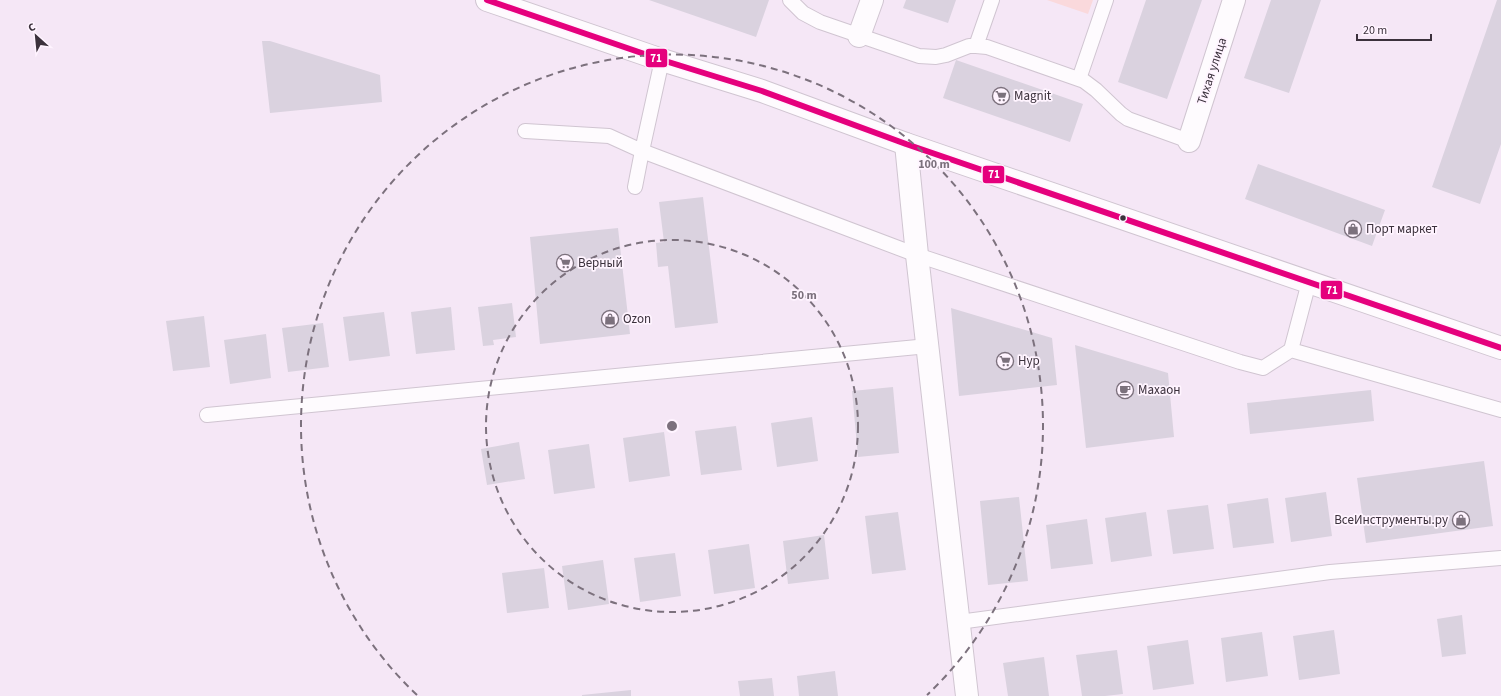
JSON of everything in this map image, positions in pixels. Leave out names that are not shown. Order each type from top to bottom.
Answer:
[{"type":"street","points":[[487,0],[517,5],[662,60],[762,91],[906,144],[1501,348]]},
{"type":"street","points":[[859,36],[872,0]]},
{"type":"street","name":"Тихая улица","points":[[1189,141],[1234,0]]},
{"type":"street","points":[[906,144],[917,255],[967,696]]},
{"type":"lane","points":[[790,0],[810,17],[859,36],[919,56],[928,57],[946,55],[958,50],[976,46],[987,47],[1079,79],[1096,90],[1128,119],[1189,141]]},
{"type":"lane","points":[[976,46],[992,0]]},
{"type":"lane","points":[[1079,79],[1106,0]]},
{"type":"lane","points":[[635,187],[662,60]]},
{"type":"lane","points":[[525,131],[609,136],[642,151],[917,255],[1240,362],[1263,368],[1291,350],[1309,282]]},
{"type":"lane","points":[[207,415],[928,346]]},
{"type":"lane","points":[[1291,350],[1501,410]]},
{"type":"lane","points":[[959,622],[1330,572],[1501,558]]},
{"type":"shaded area","points":[[1047,0],[1093,0],[1088,14]]},
{"type":"building","points":[[649,0],[769,0],[756,37]]},
{"type":"building","points":[[906,0],[956,0],[948,23],[903,8]]},
{"type":"building","points":[[1146,0],[1202,0],[1167,99],[1118,82]]},
{"type":"building","points":[[1271,0],[1321,0],[1289,93],[1244,78]]},
{"type":"building","points":[[1497,0],[1501,0],[1501,144],[1480,204],[1432,187]]},
{"type":"building","points":[[262,41],[270,41],[380,75],[382,102],[270,113]]},
{"type":"building","points":[[956,60],[1083,104],[1070,142],[943,98]]},
{"type":"building","points":[[1258,164],[1385,210],[1372,246],[1245,199]]},
{"type":"building","points":[[703,197],[718,323],[675,328],[668,266],[658,267],[656,243],[664,242],[659,202]]},
{"type":"building","points":[[618,228],[630,334],[540,344],[530,237]]},
{"type":"building","points":[[512,303],[516,337],[493,340],[494,345],[483,346],[478,307]]},
{"type":"building","points":[[451,307],[455,350],[416,354],[411,312]]},
{"type":"building","name":"Нур","points":[[951,308],[1052,338],[1057,385],[959,396]]},
{"type":"building","points":[[384,312],[390,356],[349,361],[343,317]]},
{"type":"building","points":[[204,316],[210,367],[173,371],[166,321]]},
{"type":"building","points":[[323,323],[329,367],[288,372],[282,328]]},
{"type":"building","points":[[266,334],[271,378],[230,384],[224,340]]},
{"type":"building","points":[[1075,345],[1168,373],[1174,437],[1086,448]]},
{"type":"building","points":[[893,387],[899,453],[858,457],[852,391]]},
{"type":"building","points":[[1371,390],[1374,421],[1250,434],[1247,403]]},
{"type":"building","points":[[812,417],[818,461],[777,467],[771,423]]},
{"type":"building","points":[[736,426],[742,470],[701,475],[695,431]]},
{"type":"building","points":[[664,432],[670,476],[629,482],[623,438]]},
{"type":"building","points":[[519,442],[525,479],[487,485],[481,449]]},
{"type":"building","points":[[589,444],[595,488],[554,494],[548,450]]},
{"type":"building","points":[[1484,461],[1493,526],[1366,543],[1357,478]]},
{"type":"building","points":[[1326,492],[1332,536],[1291,542],[1285,498]]},
{"type":"building","points":[[1019,497],[1028,581],[988,585],[980,501]]},
{"type":"building","points":[[1268,498],[1274,543],[1233,548],[1227,504]]},
{"type":"building","points":[[1208,505],[1214,549],[1173,554],[1167,510]]},
{"type":"building","points":[[898,512],[906,570],[872,574],[865,516]]},
{"type":"building","points":[[1146,512],[1152,556],[1111,562],[1105,518]]},
{"type":"building","points":[[1087,519],[1093,564],[1051,569],[1046,525]]},
{"type":"building","points":[[824,535],[829,579],[788,584],[783,541]]},
{"type":"building","points":[[749,544],[755,588],[714,594],[708,550]]},
{"type":"building","points":[[675,553],[681,596],[640,602],[634,558]]},
{"type":"building","points":[[603,560],[609,604],[568,610],[562,566]]},
{"type":"building","points":[[544,568],[549,608],[507,613],[502,573]]},
{"type":"building","points":[[1462,615],[1466,654],[1442,657],[1437,619]]},
{"type":"building","points":[[1334,630],[1340,674],[1299,680],[1293,636]]},
{"type":"building","points":[[1262,632],[1268,676],[1226,682],[1221,638]]},
{"type":"building","points":[[1188,640],[1194,684],[1153,690],[1147,646]]},
{"type":"building","points":[[1117,650],[1123,694],[1082,696],[1076,655]]},
{"type":"building","points":[[1044,657],[1049,696],[1008,696],[1003,663]]},
{"type":"building","points":[[835,671],[838,696],[799,696],[797,676]]},
{"type":"building","points":[[772,678],[774,696],[740,696],[738,681]]},
{"type":"building","points":[[631,690],[631,696],[582,696],[582,695]]},
{"type":"transit line","name":"71","points":[[487,0],[662,60],[762,91],[906,144],[1501,348]]},
{"type":"place","name":"Magnit","points":[[1001,96]]},
{"type":"place","name":"Порт маркет","points":[[1353,229]]},
{"type":"place","name":"Верный","points":[[565,263]]},
{"type":"place","name":"Ozon","points":[[610,319]]},
{"type":"place","name":"Нур","points":[[1005,361]]},
{"type":"place","name":"Махаон","points":[[1125,390]]},
{"type":"place","name":"ВсеИнструменты.ру","points":[[1461,520]]}]
